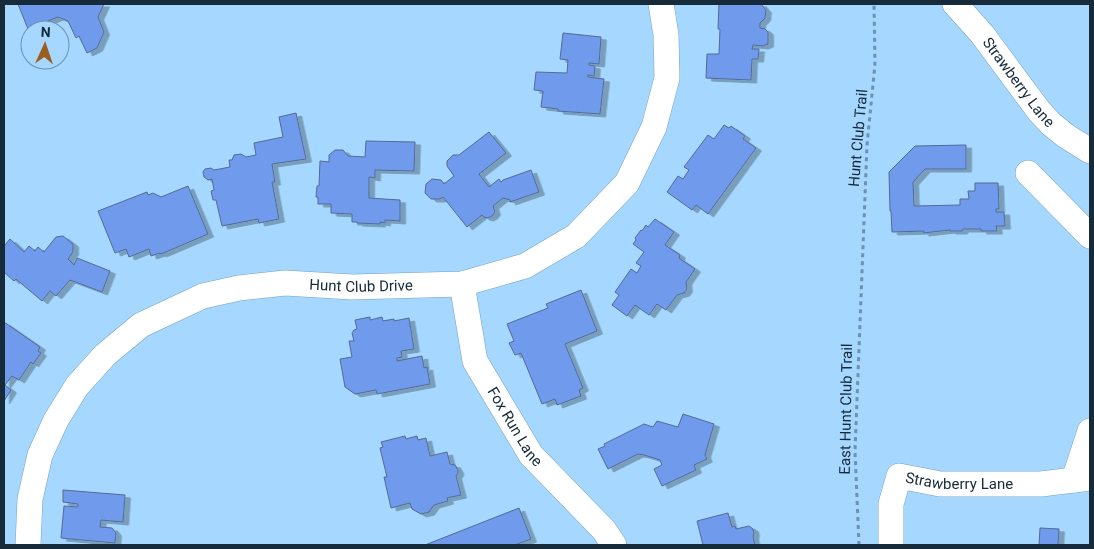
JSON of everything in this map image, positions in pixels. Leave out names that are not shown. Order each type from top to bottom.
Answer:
[{"type":"street","name":"Hunt Club Drive","points":[[28,545],[30,498],[40,455],[56,420],[77,386],[106,355],[141,325],[203,296],[239,288],[285,283],[352,287],[462,284],[525,266],[576,236],[627,183],[654,127],[667,78],[666,35],[661,4]]},
{"type":"street","name":"Strawberry Lane","points":[[955,4],[982,34],[1039,111],[1066,136],[1090,151]]},
{"type":"street","points":[[1028,173],[1090,236]]},
{"type":"street","name":"Fox Run Lane","points":[[462,284],[475,361],[531,455],[604,530],[614,545]]},
{"type":"street","points":[[1082,479],[1087,439],[1090,431]]},
{"type":"street","name":"Strawberry Lane","points":[[891,545],[892,504],[899,476],[940,484],[1041,484],[1082,479]]},
{"type":"path","name":"Hunt Club Trail","points":[[861,274],[867,145],[875,64],[874,4]]},
{"type":"path","name":"East Hunt Club Trail","points":[[859,545],[855,451],[861,274]]},
{"type":"building","points":[[18,4],[104,4],[98,17],[104,32],[97,48],[87,53],[79,36],[76,38],[70,25],[70,20],[58,17],[50,20],[24,20]]},
{"type":"building","points":[[719,4],[761,4],[766,10],[765,18],[760,23],[760,28],[768,32],[768,44],[763,46],[753,45],[752,49],[759,49],[758,59],[752,59],[751,80],[706,78],[707,54],[719,54]]},
{"type":"building","points":[[563,33],[601,37],[599,64],[589,63],[589,65],[595,66],[594,76],[588,75],[588,77],[604,79],[600,114],[558,111],[558,109],[541,107],[543,91],[534,90],[536,72],[567,73],[568,60],[560,59]]},
{"type":"building","points":[[296,113],[306,159],[272,164],[275,182],[272,182],[279,219],[259,223],[258,219],[222,226],[216,200],[213,200],[211,191],[214,190],[212,179],[208,180],[204,177],[203,172],[205,169],[211,168],[214,170],[230,167],[229,160],[232,160],[234,155],[241,154],[246,157],[256,155],[254,143],[283,137],[279,117]]},
{"type":"building","points":[[724,125],[729,128],[731,126],[745,136],[743,139],[756,148],[708,214],[696,205],[692,210],[667,192],[678,176],[683,179],[689,170],[684,167],[708,135],[714,139]]},
{"type":"building","points":[[489,132],[506,153],[479,174],[489,187],[499,179],[501,182],[531,170],[539,192],[510,202],[510,200],[503,198],[493,206],[495,212],[492,216],[488,218],[482,215],[467,227],[443,197],[431,199],[425,193],[426,184],[432,179],[441,180],[444,184],[454,176],[447,166],[447,161],[453,155],[459,155]]},
{"type":"building","points":[[366,141],[415,142],[414,171],[375,170],[375,178],[369,177],[369,198],[400,200],[400,221],[385,220],[385,223],[380,222],[380,224],[352,222],[352,214],[331,213],[331,204],[318,204],[318,197],[316,197],[317,186],[319,186],[320,161],[329,162],[329,155],[335,150],[343,150],[348,156],[365,157]]},
{"type":"building","points":[[966,145],[966,169],[925,169],[913,182],[914,206],[960,205],[960,199],[969,199],[968,191],[975,191],[975,183],[998,183],[999,209],[996,209],[996,212],[1004,212],[1005,226],[996,226],[997,231],[963,229],[962,231],[950,230],[923,233],[924,231],[892,232],[889,172],[915,146]]},
{"type":"building","points":[[188,186],[208,234],[161,254],[151,256],[149,249],[129,257],[126,249],[115,253],[98,211],[147,192],[148,195],[153,193],[161,197]]},
{"type":"building","points":[[655,219],[674,232],[665,245],[680,255],[679,258],[695,269],[686,282],[687,289],[684,293],[677,295],[666,310],[657,304],[649,315],[635,305],[627,316],[612,305],[619,295],[615,292],[631,269],[637,273],[641,266],[636,263],[644,252],[633,244],[641,230],[646,225],[648,227]]},
{"type":"building","points":[[63,236],[73,244],[73,252],[68,259],[74,265],[77,258],[110,271],[102,292],[70,280],[56,296],[50,291],[42,301],[16,279],[14,281],[4,272],[4,246],[10,239],[24,252],[29,246],[35,251],[38,247],[44,252],[56,237]]},
{"type":"building","points":[[581,290],[597,331],[565,344],[583,388],[579,390],[581,396],[557,405],[555,399],[542,404],[521,353],[515,355],[509,343],[514,341],[507,324],[548,308],[546,304]]},
{"type":"building","points":[[370,317],[370,320],[382,317],[383,321],[409,318],[414,349],[401,351],[402,357],[397,358],[397,361],[422,356],[424,368],[427,367],[430,384],[377,394],[376,390],[355,394],[345,387],[340,359],[352,357],[349,341],[354,341],[352,333],[357,329],[355,320]]},
{"type":"building","points":[[4,322],[40,347],[38,351],[41,353],[33,364],[31,362],[19,380],[12,376],[5,385],[11,390],[4,401]]},
{"type":"building","points":[[683,414],[714,424],[705,455],[707,459],[694,465],[696,470],[662,486],[654,469],[662,465],[660,460],[638,454],[608,469],[598,449],[605,446],[604,444],[644,424],[653,427],[657,421],[678,427]]},
{"type":"building","points":[[405,436],[406,439],[417,436],[418,440],[426,438],[430,456],[447,452],[450,464],[455,465],[458,470],[456,476],[461,495],[447,498],[448,501],[434,505],[429,512],[421,514],[412,509],[410,503],[391,508],[384,477],[387,477],[380,448],[383,447],[381,442]]},
{"type":"building","points":[[63,490],[125,495],[123,522],[101,520],[100,527],[112,528],[116,533],[115,543],[61,538],[64,506],[78,507],[78,504],[63,502]]},
{"type":"building","points":[[519,508],[531,539],[515,545],[425,545]]},
{"type":"building","points":[[728,513],[732,527],[735,526],[736,529],[749,526],[753,529],[755,545],[703,545],[697,521]]},
{"type":"building","points":[[1040,528],[1059,529],[1058,545],[1039,545]]}]
